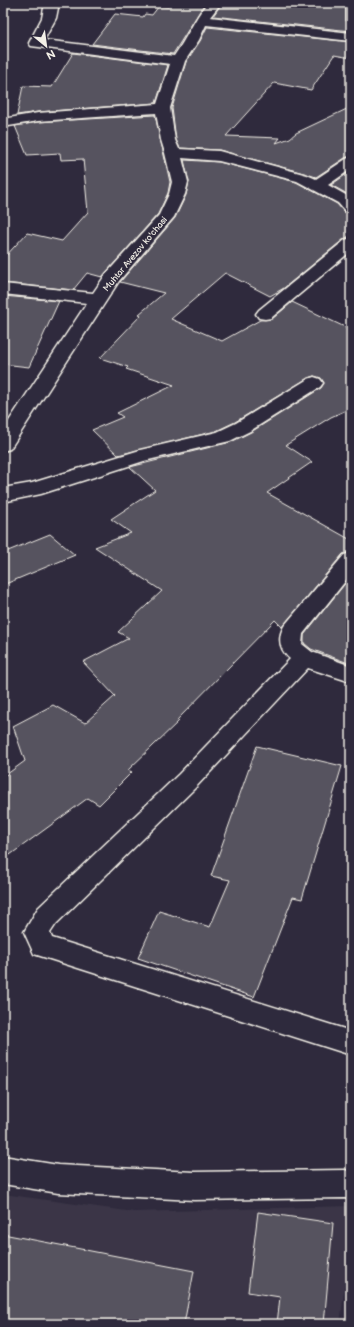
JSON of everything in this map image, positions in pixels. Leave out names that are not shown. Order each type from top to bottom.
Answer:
[{"type":"street","points":[[52,3],[49,18],[36,43],[178,61]]},
{"type":"street","name":"Muhtar Avezov ko'chasi","points":[[3,445],[112,278],[166,217],[177,194],[180,182],[168,140],[163,108],[178,61],[192,40],[201,20],[214,3]]},
{"type":"street","points":[[201,20],[351,37]]},
{"type":"street","points":[[3,123],[38,117],[163,108]]},
{"type":"street","points":[[173,154],[220,156],[302,178],[344,200],[351,208]]},
{"type":"street","points":[[317,185],[351,162]]},
{"type":"street","points":[[265,314],[351,243]]},
{"type":"street","points":[[3,289],[98,299]]},
{"type":"street","points":[[3,495],[34,489],[140,456],[224,437],[243,428],[314,382]]},
{"type":"street","points":[[351,560],[292,632],[291,647],[304,658],[351,674]]},
{"type":"street","points":[[304,658],[187,781],[47,916],[38,932],[43,946],[351,1043]]},
{"type":"street","points":[[3,1170],[66,1180],[194,1186],[345,1184],[351,1186]]},
{"type":"shaded area","points":[[3,1194],[134,1212],[351,1206],[351,1232],[340,1324],[3,1324]]},
{"type":"building","points":[[172,3],[205,3],[173,54],[92,44],[115,14],[143,17],[145,14],[152,15],[159,6],[168,7]]},
{"type":"building","points":[[222,3],[346,5],[346,21],[351,21],[351,31],[213,16]]},
{"type":"building","points":[[207,27],[351,42],[351,58],[334,55],[311,90],[274,83],[226,136],[280,138],[276,143],[290,138],[296,133],[351,107],[351,156],[345,158],[316,177],[219,150],[180,148],[176,140],[172,108],[186,62],[200,41]]},
{"type":"building","points":[[73,53],[168,65],[156,103],[17,115],[23,86],[52,87]]},
{"type":"building","points":[[155,115],[170,182],[168,193],[158,214],[102,277],[87,273],[73,290],[3,283],[3,259],[27,233],[62,241],[88,212],[83,159],[61,160],[60,153],[27,155],[15,126],[38,122]]},
{"type":"building","points":[[184,160],[219,162],[296,182],[337,204],[344,212],[351,214],[351,235],[344,239],[284,288],[270,296],[225,273],[171,319],[222,341],[260,320],[272,319],[292,302],[351,330],[351,408],[331,417],[286,445],[312,462],[267,493],[351,540],[351,552],[343,554],[282,627],[275,620],[177,720],[179,721],[128,770],[132,772],[99,805],[88,798],[3,860],[3,777],[25,761],[13,726],[53,705],[85,723],[115,696],[83,662],[129,638],[118,632],[162,591],[95,547],[131,533],[111,519],[155,490],[130,467],[231,442],[251,432],[321,388],[324,383],[321,378],[314,376],[308,378],[235,422],[216,431],[118,455],[92,430],[123,417],[117,413],[174,385],[126,369],[128,367],[100,358],[141,315],[139,314],[164,293],[120,282],[175,218],[186,195],[189,182]]},
{"type":"building","points":[[351,171],[351,196],[331,185]]},
{"type":"building","points":[[3,296],[59,301],[29,367],[3,364]]},
{"type":"building","points":[[50,534],[75,555],[3,585],[3,553]]},
{"type":"building","points":[[351,576],[351,664],[311,649],[304,643],[304,635]]},
{"type":"building","points":[[257,746],[342,766],[302,899],[293,897],[254,997],[138,958],[159,911],[210,927],[230,880],[211,876]]},
{"type":"building","points":[[258,1212],[333,1223],[324,1324],[277,1324],[280,1297],[248,1292]]},
{"type":"building","points":[[3,1234],[194,1271],[184,1324],[3,1324]]}]
